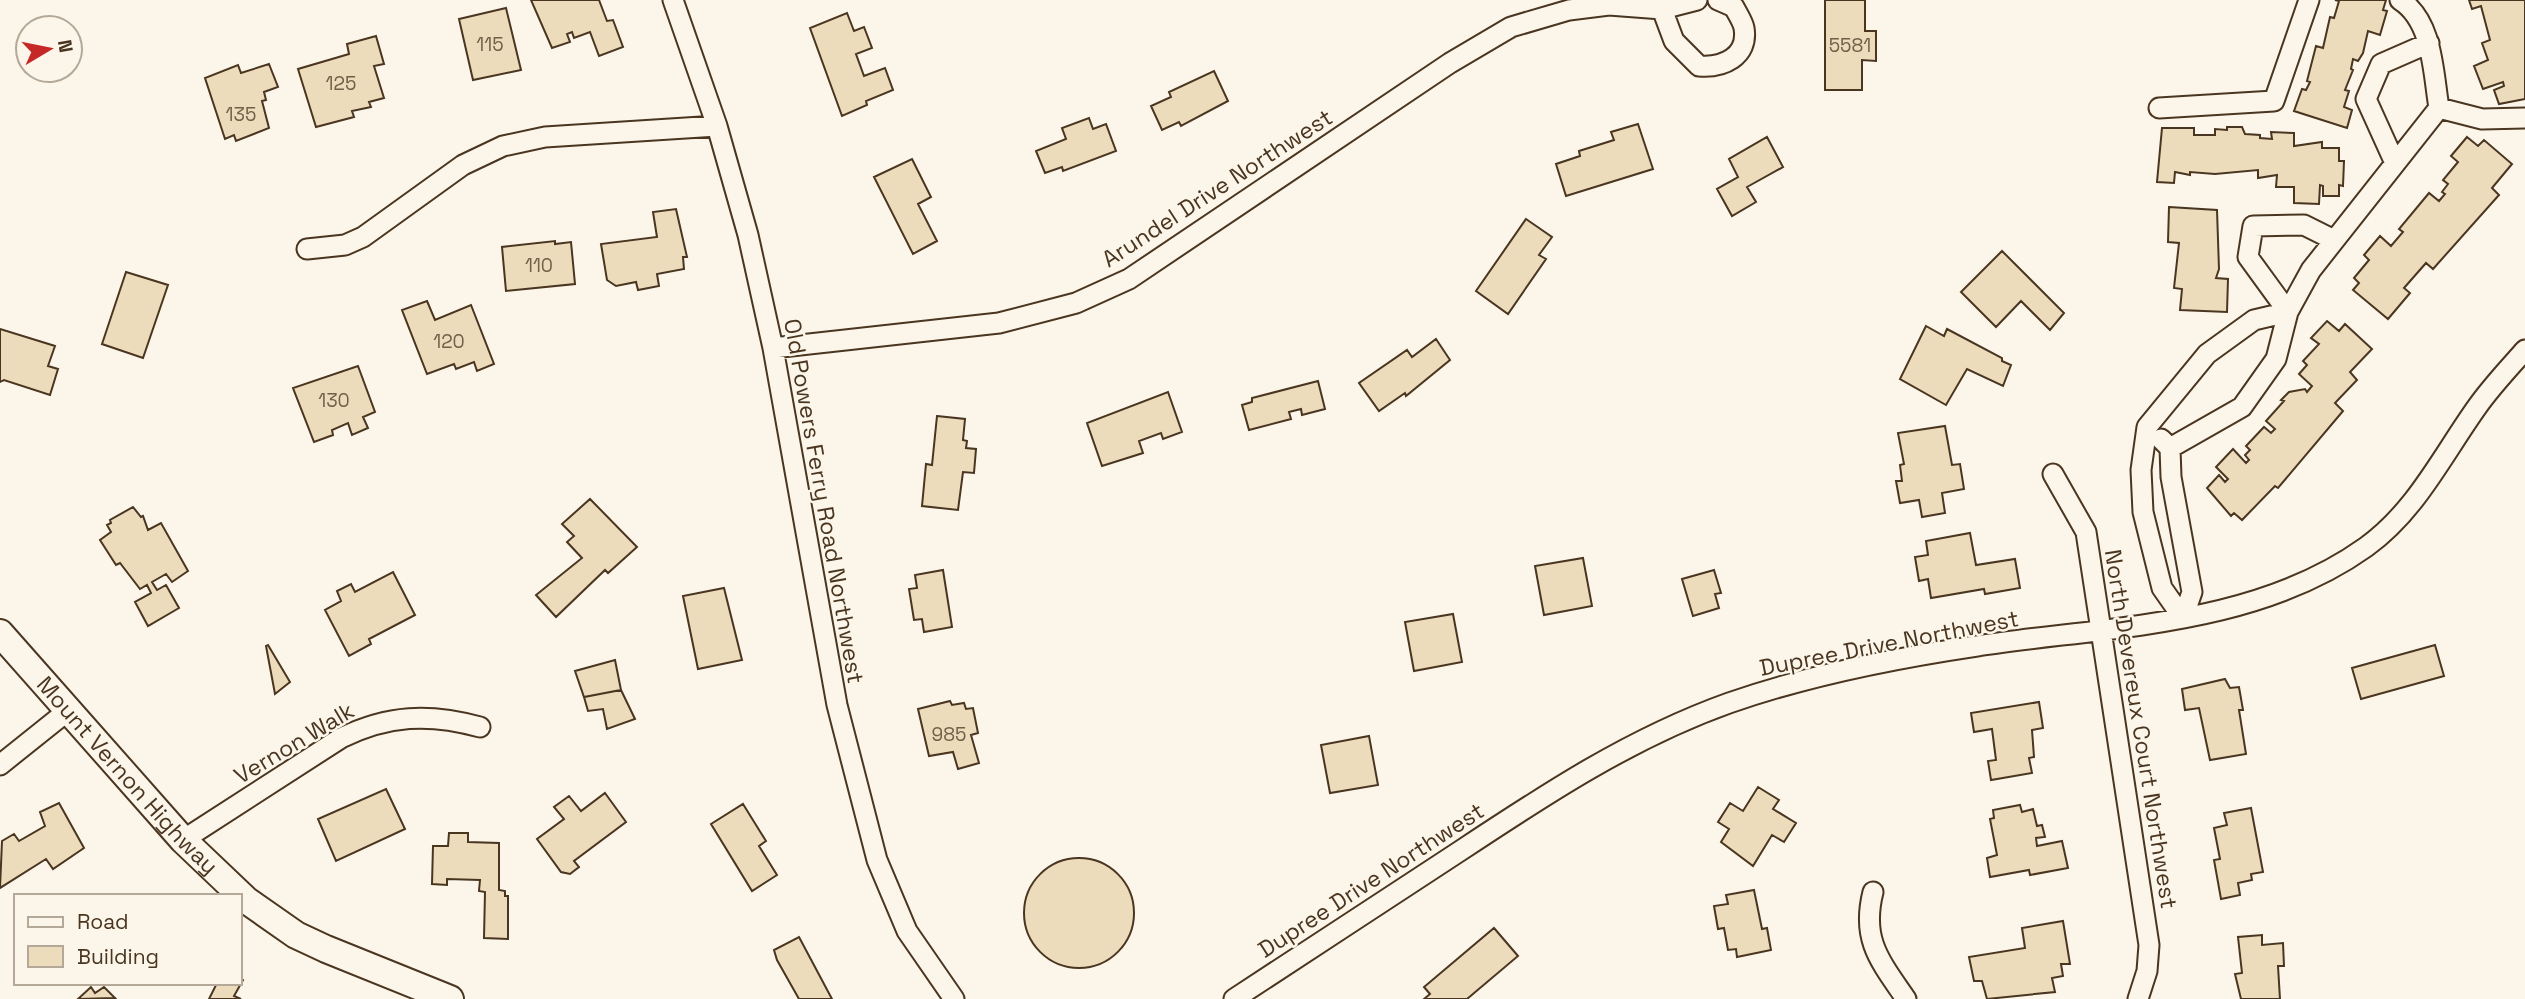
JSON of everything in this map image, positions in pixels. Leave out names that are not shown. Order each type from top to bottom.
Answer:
[{"type":"street","name":"Old Powers Ferry Road Northwest","points":[[673,0],[717,125],[748,235],[773,348],[837,705],[877,860],[907,930],[954,999]]},
{"type":"street","name":"Arundel Drive Northwest","points":[[773,348],[999,323],[1076,303],[1129,279],[1450,63],[1511,27],[1569,10],[1595,6],[1645,5],[1662,9],[1697,0]]},
{"type":"street","points":[[1662,9],[1674,41],[1699,66],[1714,67],[1730,61],[1740,51],[1744,29],[1734,7],[1717,0]]},
{"type":"street","points":[[2159,108],[2274,101],[2309,0]]},
{"type":"street","points":[[2170,448],[2242,407],[2276,359],[2288,312],[2311,270],[2439,108],[2429,43],[2413,8],[2400,0]]},
{"type":"street","points":[[2395,163],[2365,99],[2381,64],[2429,43]]},
{"type":"street","points":[[2439,108],[2482,119],[2525,118]]},
{"type":"street","points":[[307,249],[345,245],[363,237],[463,164],[502,146],[545,137],[717,125]]},
{"type":"street","points":[[2288,312],[2248,257],[2253,226],[2304,225],[2334,240]]},
{"type":"street","points":[[2183,618],[2162,588],[2143,512],[2141,470],[2147,427],[2207,354],[2254,320],[2288,312]]},
{"type":"street","name":"Dupree Drive Northwest","points":[[1234,999],[1564,783],[1657,733],[1729,703],[1800,681],[1975,646],[2183,618],[2270,596],[2318,577],[2367,547],[2418,496],[2478,405],[2525,349]]},
{"type":"street","points":[[2147,427],[2170,448],[2171,477],[2192,592],[2183,618]]},
{"type":"street","name":"North Devereux Court Northwest","points":[[2053,474],[2086,533],[2102,630],[2149,945],[2147,971],[2138,999]]},
{"type":"street","name":"Mount Vernon Highway","points":[[0,634],[70,709],[183,840],[240,894]]},
{"type":"street","points":[[0,765],[70,709]]},
{"type":"street","name":"Vernon Walk","points":[[183,840],[341,738],[363,727],[389,719],[419,716],[449,718],[480,727]]},
{"type":"street","points":[[1873,892],[1869,908],[1871,942],[1878,958],[1906,999]]},
{"type":"street","name":"Mount Vernon Highway","points":[[242,896],[296,935],[450,999]]},
{"type":"building","points":[[531,0],[599,0],[607,21],[613,20],[623,47],[599,56],[590,32],[574,38],[572,32],[567,34],[570,42],[552,48]]},
{"type":"building","points":[[1825,0],[1865,0],[1865,31],[1876,31],[1876,61],[1862,60],[1862,90],[1825,90]]},
{"type":"building","points":[[2335,0],[2386,0],[2383,10],[2387,11],[2380,35],[2368,31],[2363,53],[2358,61],[2353,59],[2353,70],[2345,90],[2349,91],[2344,107],[2352,110],[2347,128],[2294,111],[2302,89],[2306,90],[2310,82],[2307,81],[2316,46],[2323,48],[2330,17],[2334,18],[2339,1]]},
{"type":"building","points":[[2469,0],[2525,0],[2525,99],[2499,104],[2494,90],[2504,86],[2503,82],[2483,89],[2474,66],[2488,60],[2482,43],[2490,40],[2481,6],[2472,9]]},
{"type":"building","points":[[506,8],[521,70],[473,80],[459,19]]},
{"type":"building","points":[[847,13],[854,31],[864,27],[872,48],[856,54],[864,76],[885,68],[893,90],[866,101],[867,105],[842,116],[810,28]]},
{"type":"building","points":[[376,36],[384,64],[374,66],[384,98],[369,102],[371,107],[352,111],[354,117],[316,127],[298,69],[349,54],[347,44]]},
{"type":"building","points":[[269,64],[278,87],[264,92],[266,100],[262,101],[269,128],[236,141],[234,135],[225,139],[205,78],[238,65],[241,73]]},
{"type":"building","points":[[1214,71],[1228,101],[1181,126],[1179,122],[1162,130],[1151,106],[1171,97],[1169,92]]},
{"type":"building","points":[[1089,118],[1093,129],[1106,124],[1116,151],[1063,171],[1062,167],[1045,173],[1036,151],[1066,139],[1062,128]]},
{"type":"building","points":[[1638,124],[1653,169],[1566,196],[1556,164],[1580,156],[1579,151],[1614,140],[1611,132]]},
{"type":"building","points":[[2227,127],[2242,127],[2245,134],[2260,135],[2260,138],[2272,139],[2271,132],[2294,133],[2294,146],[2322,142],[2322,148],[2339,148],[2339,161],[2344,161],[2343,186],[2339,185],[2339,196],[2323,196],[2323,186],[2320,185],[2319,204],[2294,203],[2294,187],[2276,187],[2277,175],[2258,178],[2258,170],[2215,174],[2190,172],[2190,175],[2175,172],[2174,183],[2157,182],[2162,128],[2194,128],[2194,135],[2215,135],[2215,129],[2227,130]]},
{"type":"building","points":[[1767,137],[1783,167],[1747,187],[1756,202],[1732,216],[1717,189],[1738,177],[1729,159]]},
{"type":"building","points":[[2467,137],[2478,146],[2484,140],[2512,164],[2492,188],[2499,195],[2433,269],[2426,263],[2404,288],[2410,293],[2388,319],[2353,290],[2359,283],[2354,278],[2369,260],[2364,255],[2380,236],[2391,246],[2403,232],[2399,229],[2429,193],[2439,201],[2445,194],[2442,192],[2448,184],[2443,180],[2458,162],[2451,156]]},
{"type":"building","points":[[912,159],[931,197],[918,204],[937,241],[913,254],[874,177]]},
{"type":"building","points":[[2169,207],[2217,210],[2219,269],[2216,278],[2228,279],[2227,312],[2180,310],[2182,289],[2174,288],[2179,243],[2168,242]]},
{"type":"building","points":[[676,209],[687,257],[683,257],[684,269],[657,274],[659,286],[638,290],[636,282],[616,286],[607,280],[601,244],[657,237],[653,212]]},
{"type":"building","points":[[1526,219],[1552,237],[1539,255],[1546,259],[1508,314],[1476,291]]},
{"type":"building","points":[[555,241],[555,244],[571,242],[575,284],[506,291],[502,247]]},
{"type":"building","points":[[2002,251],[2064,313],[2050,330],[2021,301],[1996,327],[1961,292]]},
{"type":"building","points":[[126,272],[168,285],[143,358],[102,344]]},
{"type":"building","points":[[427,301],[435,320],[471,305],[494,364],[477,371],[474,362],[456,369],[454,364],[427,374],[402,310]]},
{"type":"building","points":[[2327,321],[2339,331],[2345,324],[2372,349],[2350,372],[2357,380],[2335,403],[2343,411],[2278,488],[2275,486],[2242,520],[2234,513],[2231,516],[2207,488],[2219,475],[2225,482],[2228,479],[2216,467],[2233,449],[2246,463],[2249,460],[2245,455],[2250,450],[2246,446],[2264,427],[2271,433],[2275,429],[2266,421],[2284,401],[2281,400],[2289,392],[2305,389],[2307,392],[2312,386],[2299,374],[2307,365],[2303,361],[2319,344],[2311,338]]},
{"type":"building","points":[[1926,326],[1944,336],[1947,329],[2011,365],[2003,386],[1967,369],[1946,405],[1900,379]]},
{"type":"building","points":[[0,329],[55,346],[48,366],[58,369],[50,395],[4,380],[0,382]]},
{"type":"building","points":[[1436,339],[1450,360],[1406,396],[1405,393],[1379,411],[1359,383],[1407,350],[1412,357]]},
{"type":"building","points":[[358,366],[375,412],[363,417],[368,428],[352,435],[348,423],[332,430],[333,435],[314,442],[293,388]]},
{"type":"building","points":[[1318,381],[1325,409],[1302,415],[1301,409],[1289,412],[1291,419],[1249,430],[1242,405],[1252,402],[1252,398]]},
{"type":"building","points":[[1168,392],[1182,432],[1163,439],[1161,433],[1139,441],[1143,453],[1102,466],[1087,423]]},
{"type":"building","points":[[937,416],[965,419],[963,440],[967,441],[966,448],[976,449],[974,473],[963,472],[958,510],[922,506],[926,464],[932,465]]},
{"type":"building","points":[[1945,426],[1952,465],[1960,464],[1964,489],[1942,493],[1945,513],[1922,517],[1919,500],[1900,503],[1896,481],[1902,481],[1900,465],[1904,464],[1898,433]]},
{"type":"building","points":[[590,499],[637,547],[608,573],[605,570],[556,617],[536,595],[582,558],[567,542],[574,536],[562,524]]},
{"type":"building","points":[[133,507],[143,516],[148,530],[161,523],[188,571],[172,582],[166,574],[152,582],[157,590],[166,585],[179,608],[148,626],[135,602],[151,593],[147,585],[140,589],[120,563],[116,565],[100,540],[111,532],[107,525],[111,523],[110,520]]},
{"type":"building","points":[[1970,533],[1976,565],[2015,559],[2020,588],[1985,594],[1984,589],[1931,598],[1928,579],[1919,581],[1915,557],[1928,555],[1926,541]]},
{"type":"building","points":[[1583,558],[1592,606],[1544,615],[1535,566]]},
{"type":"building","points":[[943,570],[952,627],[924,632],[922,619],[914,620],[909,589],[917,588],[915,575]]},
{"type":"building","points":[[1714,570],[1721,593],[1715,594],[1719,608],[1693,616],[1682,579]]},
{"type":"building","points":[[393,572],[415,615],[369,639],[371,644],[349,656],[325,610],[341,601],[337,591],[351,584],[355,592]]},
{"type":"building","points":[[724,588],[742,660],[698,669],[683,596]]},
{"type":"building","points":[[1453,614],[1462,662],[1414,671],[1405,622]]},
{"type":"building","points":[[268,645],[290,682],[275,694],[266,646]]},
{"type":"building","points":[[2435,645],[2444,676],[2361,699],[2352,668]]},
{"type":"building","points":[[615,660],[621,690],[584,697],[575,671]]},
{"type":"building","points":[[2225,679],[2230,688],[2239,687],[2243,710],[2239,710],[2246,754],[2210,760],[2199,708],[2185,710],[2182,689]]},
{"type":"building","points":[[621,690],[635,719],[607,729],[603,709],[588,711],[584,697]]},
{"type":"building","points":[[950,701],[952,705],[964,703],[966,709],[973,708],[978,733],[971,735],[979,763],[958,769],[953,752],[929,756],[918,709]]},
{"type":"building","points":[[2039,702],[2043,728],[2032,730],[2034,757],[2029,758],[2032,773],[1991,780],[1988,761],[1996,760],[1992,729],[1974,732],[1971,713]]},
{"type":"building","points":[[1369,736],[1378,785],[1330,793],[1321,745]]},
{"type":"building","points":[[1758,787],[1779,800],[1773,809],[1796,823],[1784,842],[1772,835],[1753,866],[1721,842],[1729,829],[1718,822],[1730,803],[1743,811]]},
{"type":"building","points":[[386,789],[405,829],[336,861],[318,819]]},
{"type":"building","points":[[605,793],[626,822],[574,861],[579,867],[570,874],[561,872],[537,839],[564,819],[554,807],[569,796],[581,811]]},
{"type":"building","points":[[59,803],[84,848],[53,869],[46,859],[0,888],[2,841],[14,834],[19,841],[45,826],[40,812]]},
{"type":"building","points":[[743,804],[766,841],[759,846],[777,875],[752,891],[711,824]]},
{"type":"building","points":[[2020,805],[2022,812],[2033,809],[2037,826],[2042,825],[2045,837],[2036,838],[2037,846],[2062,841],[2068,868],[2030,875],[2029,870],[1990,877],[1987,858],[1997,855],[1990,819],[1994,818],[1993,810]]},
{"type":"building","points":[[2251,808],[2263,872],[2251,874],[2252,880],[2238,883],[2240,895],[2221,899],[2214,860],[2220,859],[2214,828],[2227,825],[2224,813]]},
{"type":"building","points":[[449,833],[468,833],[468,842],[499,843],[499,890],[505,891],[505,896],[508,896],[508,939],[484,938],[485,892],[479,891],[480,880],[447,879],[447,885],[432,884],[433,846],[448,846]]},
{"type":"building","points":[[1079,858],[1100,862],[1118,874],[1130,892],[1134,913],[1130,934],[1118,952],[1100,964],[1079,968],[1058,964],[1040,952],[1028,934],[1024,913],[1028,892],[1040,874],[1058,862]]},
{"type":"building","points":[[1754,890],[1762,929],[1767,928],[1771,950],[1737,957],[1736,949],[1728,950],[1724,928],[1718,929],[1714,906],[1728,904],[1726,895]]},
{"type":"building","points":[[2063,921],[2070,964],[2061,964],[2063,976],[2052,978],[2055,992],[1987,999],[1982,981],[1974,981],[1969,957],[2025,948],[2022,928]]},
{"type":"building","points":[[1494,928],[1518,956],[1467,999],[1424,999],[1430,994],[1424,987]]},
{"type":"building","points":[[2262,935],[2262,945],[2283,943],[2284,966],[2278,966],[2280,999],[2241,999],[2235,974],[2242,973],[2238,937]]},
{"type":"building","points":[[799,937],[832,999],[799,999],[777,960],[774,950]]},
{"type":"building","points":[[216,985],[240,985],[234,996],[241,999],[209,999]]},
{"type":"building","points":[[91,987],[95,993],[104,987],[115,998],[78,999]]}]
